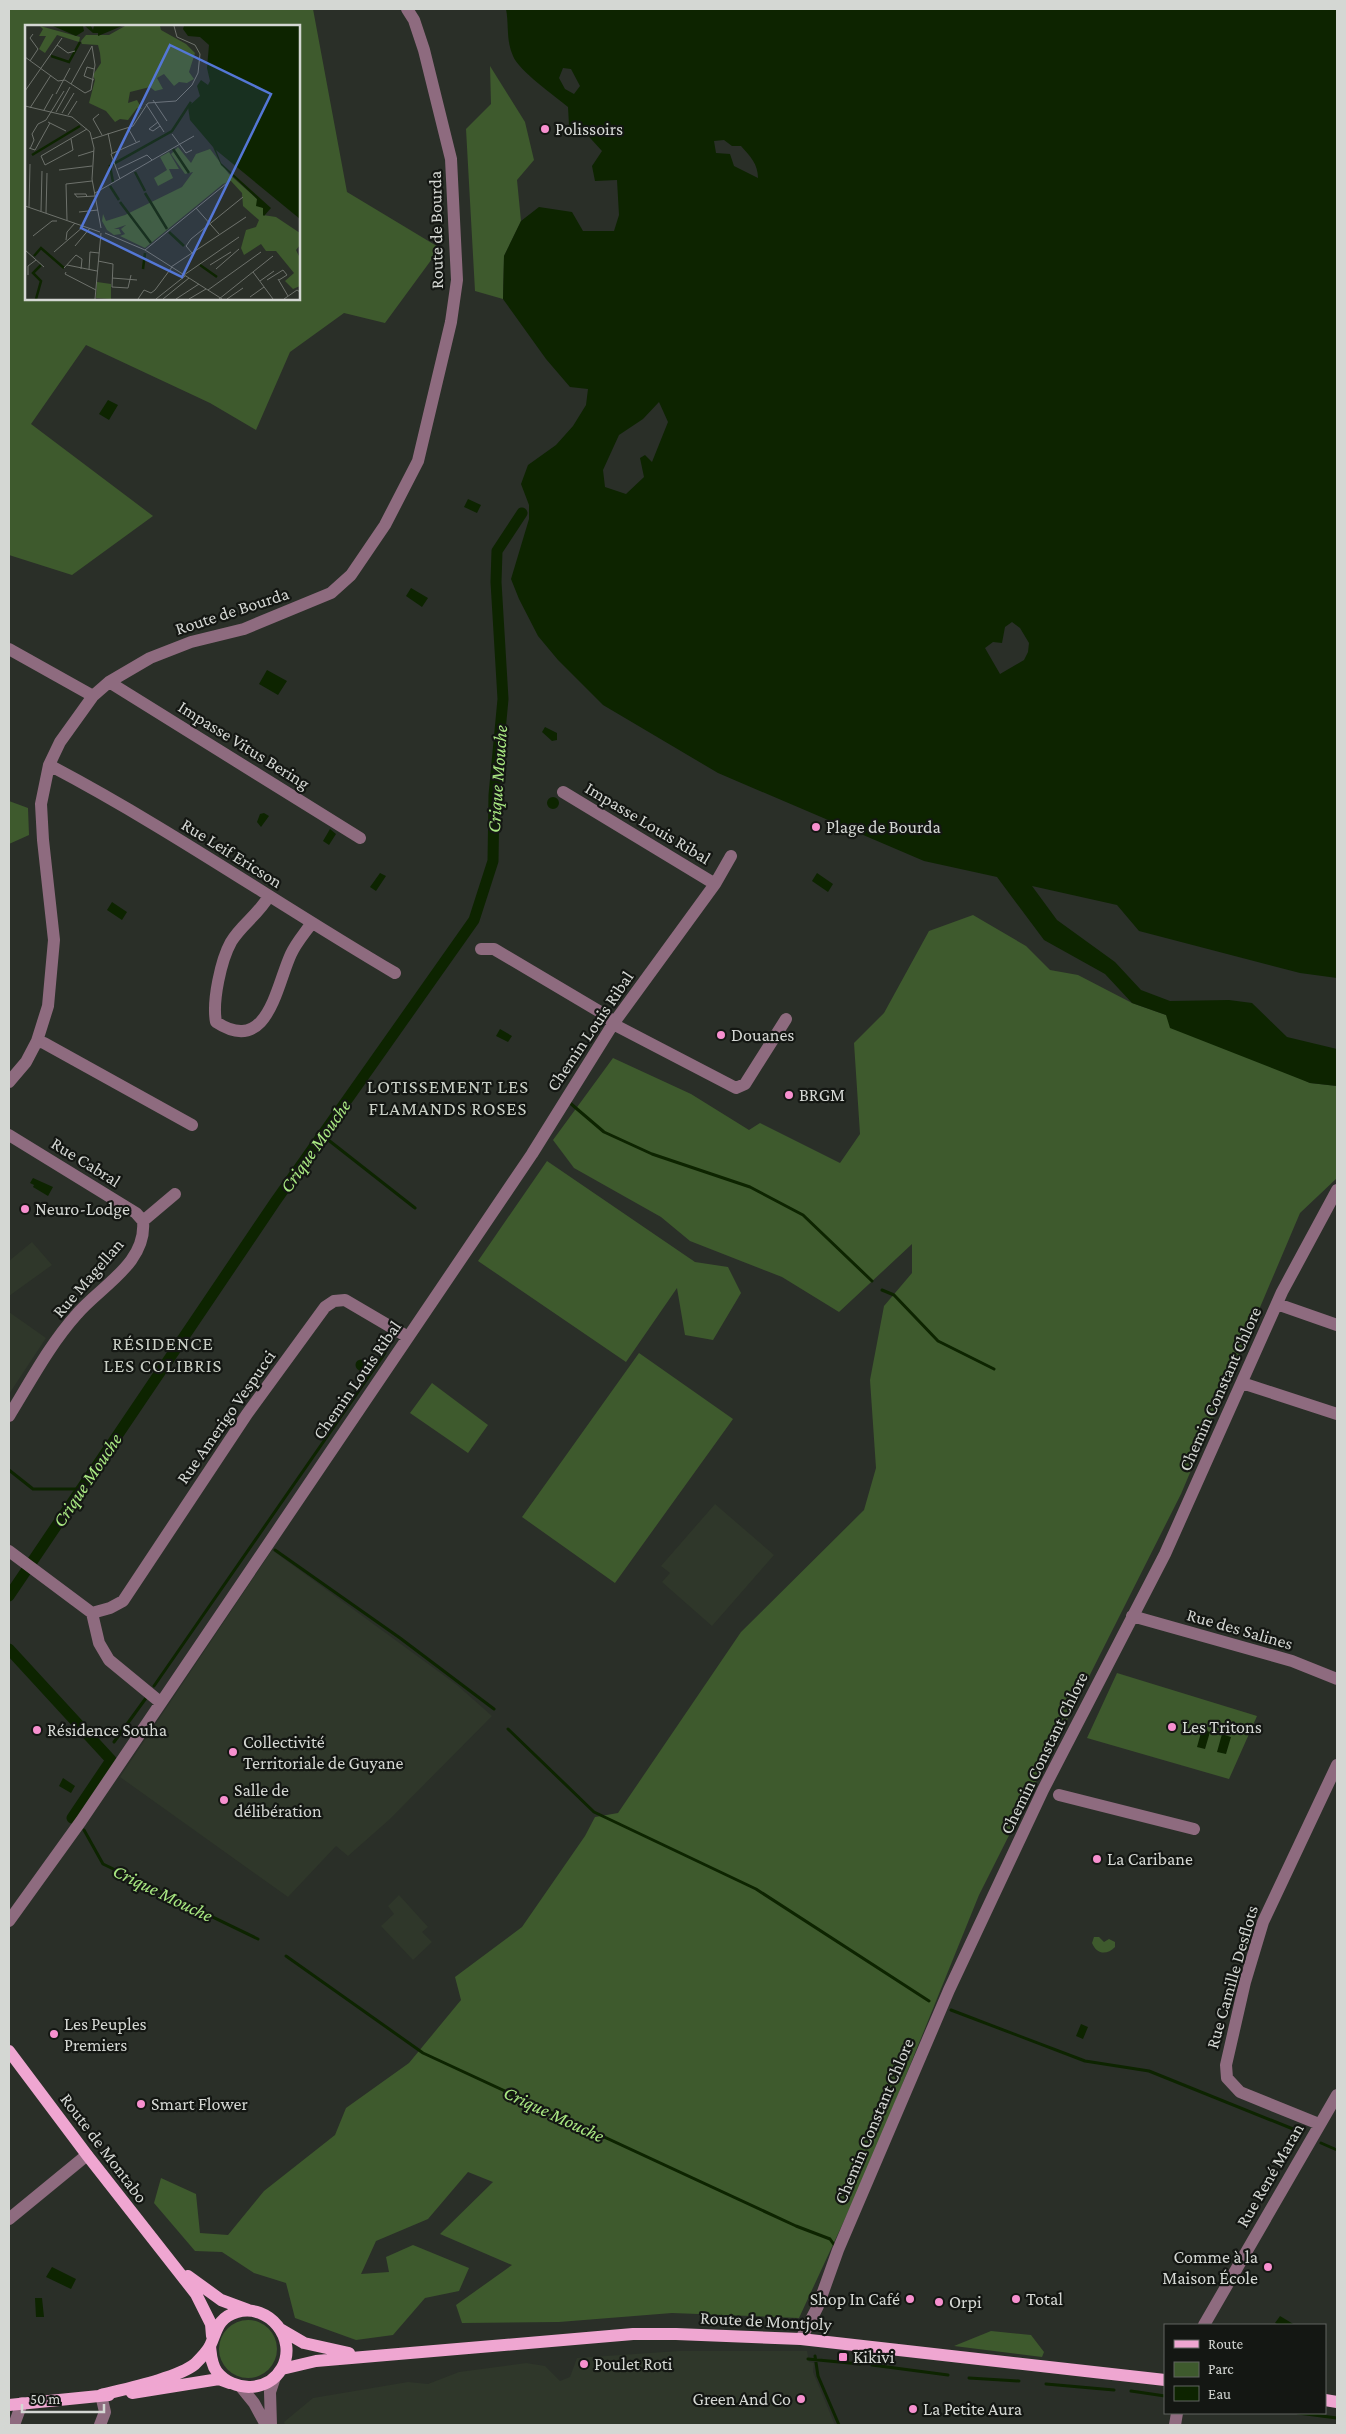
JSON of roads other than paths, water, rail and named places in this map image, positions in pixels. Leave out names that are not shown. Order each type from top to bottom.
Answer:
[{"type":"main road","name":"Route de Montabo","points":[[9,2051],[203,2306],[211,2324],[211,2341]]},
{"type":"main road","name":"Route de Montabo","points":[[174,2266],[221,2300],[252,2311]]},
{"type":"main road","points":[[15,2404],[102,2395],[145,2393],[219,2379],[235,2385],[256,2387],[278,2373],[287,2354],[280,2329],[273,2320],[252,2311],[236,2312],[216,2327],[211,2341],[193,2365],[152,2382],[102,2395]]},
{"type":"main road","name":"Route de Montjoly","points":[[280,2329],[304,2342],[364,2356]]},
{"type":"main road","name":"Route de Montjoly","points":[[278,2373],[303,2362],[364,2356],[633,2334],[676,2334],[801,2339],[1164,2380]]},
{"type":"main road","points":[[211,2341],[211,2360],[217,2371],[235,2385]]},
{"type":"street","name":"Route de Bourda","points":[[9,1082],[26,1062],[37,1041],[48,1006],[54,940],[41,804],[50,766],[60,742],[93,696],[110,682],[150,658],[191,642],[244,630],[331,593],[351,575],[380,532],[418,461],[452,322],[457,280],[452,160],[424,50],[407,9]]},
{"type":"street","points":[[9,649],[93,696]]},
{"type":"street","name":"Impasse Vitus Bering","points":[[110,682],[360,838]]},
{"type":"street","name":"Rue Leif Ericson","points":[[50,766],[116,800],[311,924],[394,973]]},
{"type":"street","name":"Impasse Louis Ribal","points":[[562,792],[715,884]]},
{"type":"street","name":"Chemin Louis Ribal","points":[[9,1921],[81,1821],[532,1154],[613,1024],[715,884],[731,856]]},
{"type":"street","points":[[269,896],[261,910],[232,942],[222,969],[213,1008],[216,1022],[231,1032],[250,1030],[270,1011],[292,953],[311,924]]},
{"type":"street","points":[[481,949],[494,949],[607,1016],[613,1024],[736,1088],[746,1084],[786,1019]]},
{"type":"street","points":[[37,1041],[192,1124]]},
{"type":"street","name":"Rue Cabral","points":[[9,1135],[136,1213],[143,1221]]},
{"type":"street","name":"Chemin Constant Chlore","points":[[801,2339],[818,2306],[838,2250],[949,1990],[1043,1790],[1165,1554],[1277,1304],[1337,1190]]},
{"type":"street","points":[[143,1221],[175,1194]]},
{"type":"street","name":"Rue Magellan","points":[[9,1416],[77,1314],[125,1268],[141,1241],[144,1233],[143,1221]]},
{"type":"street","name":"Rue Amerigo Vespucci","points":[[92,1612],[110,1608],[123,1601],[247,1414],[325,1307],[334,1301],[345,1300],[408,1337]]},
{"type":"street","points":[[1277,1304],[1337,1326]]},
{"type":"street","points":[[1242,1383],[1337,1414]]},
{"type":"street","points":[[9,1551],[92,1612],[99,1643],[109,1660],[160,1702]]},
{"type":"street","name":"Rue des Salines","points":[[1132,1616],[1292,1661],[1337,1679]]},
{"type":"street","name":"Rue Camille Desflots","points":[[1319,2124],[1240,2092],[1227,2078],[1226,2065],[1245,1982],[1263,1922],[1337,1765]]},
{"type":"street","points":[[1058,1795],[1194,1829]]},
{"type":"street","name":"Rue René Maran","points":[[1205,2324],[1337,2095]]},
{"type":"street","points":[[9,2219],[87,2156]]},
{"type":"street","points":[[271,2425],[270,2392],[278,2373]]},
{"type":"street","points":[[235,2385],[266,2425]]},
{"type":"street","points":[[100,2425],[105,2412],[102,2395]]},
{"type":"street","points":[[14,2425],[15,2404]]},
{"type":"water","points":[[506,9],[1337,9],[1337,978],[1300,973],[1139,931],[1117,905],[1032,886],[1057,920],[1115,962],[1141,990],[1170,1001],[1229,1000],[1252,1003],[1287,1037],[1337,1049],[1337,1086],[1310,1083],[1170,1028],[1166,1015],[1132,1003],[1105,974],[1044,940],[997,877],[924,861],[718,773],[603,705],[558,660],[538,636],[511,579],[529,519],[529,505],[521,484],[528,465],[556,445],[573,426],[586,405],[588,389],[570,387],[546,359],[503,299],[504,256],[521,221],[539,207],[572,212],[583,231],[614,231],[619,215],[617,180],[595,181],[592,166],[602,151],[581,128],[569,125],[568,107],[522,69],[513,56],[509,44]],"holes":[[[563,68],[571,69],[580,86],[574,94],[565,89],[559,78]],[[724,140],[732,146],[741,146],[755,164],[758,178],[734,166],[730,154],[716,153],[714,141]],[[659,402],[668,422],[652,462],[645,455],[640,458],[644,477],[626,494],[605,487],[603,470],[619,435],[643,419]],[[1012,622],[1020,628],[1029,643],[1028,652],[1024,660],[1000,674],[985,648],[993,642],[1002,643],[1005,627]]]},
{"type":"water","points":[[108,400],[118,405],[109,420],[99,414]]},
{"type":"water","points":[[468,499],[481,505],[477,513],[464,507]]},
{"type":"water","points":[[411,588],[428,598],[422,607],[406,596]]},
{"type":"water","points":[[267,670],[287,681],[278,695],[259,684]]},
{"type":"water","points":[[545,727],[557,733],[557,740],[552,741],[542,732]]},
{"type":"water","points":[[553,797],[559,803],[553,809],[547,803]]},
{"type":"water","points":[[264,813],[269,816],[261,827],[257,822],[260,814]]},
{"type":"water","points":[[330,829],[336,834],[329,845],[323,841]]},
{"type":"water","points":[[380,873],[386,876],[376,891],[370,887]]},
{"type":"water","points":[[817,873],[833,884],[828,892],[812,881]]},
{"type":"water","points":[[112,902],[127,912],[122,920],[107,910]]},
{"type":"water","points":[[500,1029],[512,1036],[508,1042],[496,1036]]},
{"type":"water","points":[[33,1178],[53,1187],[48,1196],[33,1187],[34,1185],[30,1183]]},
{"type":"water","points":[[361,1359],[367,1365],[361,1371],[355,1365]]},
{"type":"water","points":[[1202,1729],[1210,1732],[1205,1749],[1197,1747]]},
{"type":"water","points":[[1222,1734],[1231,1737],[1226,1754],[1217,1752]]},
{"type":"water","points":[[63,1778],[75,1786],[71,1793],[59,1786]]},
{"type":"water","points":[[1081,2024],[1088,2027],[1083,2039],[1076,2036]]},
{"type":"water","points":[[52,2267],[76,2279],[71,2289],[46,2277]]},
{"type":"water","points":[[35,2298],[42,2298],[44,2317],[36,2317]]},
{"type":"water","points":[[1280,2316],[1293,2324],[1277,2324],[1275,2323]]},
{"type":"waterway","name":"Crique Mouche","points":[[9,1596],[275,1202],[474,920],[493,861],[494,795],[503,699],[496,582],[497,551],[522,513]]},
{"type":"waterway","points":[[570,1103],[604,1132],[652,1154],[750,1187],[803,1215],[872,1281]]},
{"type":"waterway","points":[[322,1135],[415,1208]]},
{"type":"waterway","points":[[882,1290],[894,1295],[938,1341],[994,1369]]},
{"type":"waterway","points":[[154,1686],[385,1353]]},
{"type":"waterway","points":[[9,1470],[33,1489],[82,1489]]},
{"type":"waterway","points":[[275,1550],[400,1638],[494,1709]]},
{"type":"waterway","name":"Crique Mouche","points":[[9,1649],[111,1760],[72,1818]]},
{"type":"waterway","points":[[114,1742],[146,1698]]},
{"type":"waterway","points":[[508,1729],[594,1812],[756,1889],[929,2001]]},
{"type":"waterway","name":"Crique Mouche","points":[[84,1830],[103,1864],[258,1939]]},
{"type":"waterway","name":"Crique Mouche","points":[[286,1956],[423,2053],[796,2226],[830,2239],[835,2246]]},
{"type":"waterway","points":[[951,2010],[1085,2061],[1149,2071],[1298,2131]]},
{"type":"waterway","points":[[1321,2143],[1337,2150]]},
{"type":"waterway","points":[[815,2356],[818,2376],[839,2425]]},
{"type":"waterway","points":[[808,2359],[860,2364]]},
{"type":"waterway","points":[[872,2365],[948,2375]]},
{"type":"waterway","points":[[969,2378],[1019,2381]]},
{"type":"waterway","points":[[1046,2384],[1114,2390]]},
{"type":"waterway","points":[[1131,2391],[1164,2396]]},
{"type":"waterway","points":[[1306,2414],[1337,2418]]},
{"type":"place","name":"Polissoirs","points":[[545,129]]},
{"type":"place","name":"Plage de Bourda","points":[[816,827]]},
{"type":"place","name":"Douanes","points":[[721,1035]]},
{"type":"place","name":"BRGM","points":[[789,1095]]},
{"type":"place","name":"Neuro-Lodge","points":[[25,1209]]},
{"type":"place","name":"Les Tritons","points":[[1172,1727]]},
{"type":"place","name":"Résidence Souha","points":[[37,1730]]},
{"type":"place","name":"Collectivité Territoriale de Guyane","points":[[233,1752]]},
{"type":"place","name":"Salle de délibération","points":[[224,1800]]},
{"type":"place","name":"La Caribane","points":[[1097,1859]]},
{"type":"place","name":"Les Peuples Premiers","points":[[54,2034]]},
{"type":"place","name":"Smart Flower","points":[[141,2104]]},
{"type":"place","name":"Comme à la Maison École","points":[[1268,2267]]},
{"type":"place","name":"Shop In Café","points":[[910,2299]]},
{"type":"place","name":"Total","points":[[1016,2299]]},
{"type":"place","name":"Orpi","points":[[939,2302]]},
{"type":"place","name":"Kikivi","points":[[843,2357]]},
{"type":"place","name":"Poulet Roti","points":[[584,2364]]},
{"type":"place","name":"Green And Co","points":[[801,2399]]},
{"type":"place","name":"La Petite Aura","points":[[913,2409]]},
{"type":"district","name":"LOTISSEMENT LES FLAMANDS ROSES","points":[[448,1097]]},
{"type":"district","name":"RÉSIDENCE LES COLIBRIS","points":[[163,1354]]}]
